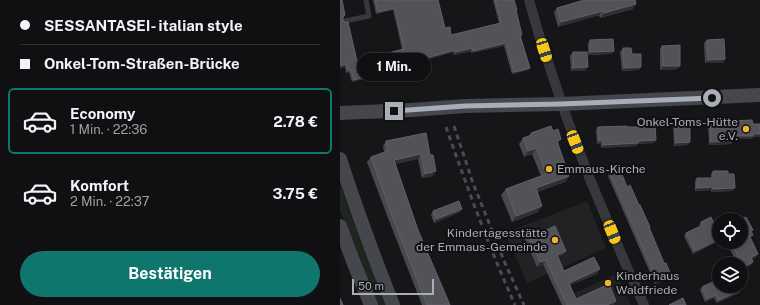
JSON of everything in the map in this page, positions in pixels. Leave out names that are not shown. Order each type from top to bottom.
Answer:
[{"type":"main road","points":[[340,113],[465,106],[561,104],[760,95]]},
{"type":"main road","points":[[340,160],[369,244],[393,305]]},
{"type":"main road","points":[[340,226],[371,305]]},
{"type":"street","points":[[530,0],[540,38],[561,104],[589,177],[644,305]]},
{"type":"lane","points":[[345,21],[369,16],[366,0]]},
{"type":"shaded area","points":[[340,184],[385,305],[377,305],[340,210]]},
{"type":"shaded area","name":"Kindertagesstätte der Emmaus-Gemeinde","points":[[587,201],[606,248],[527,283],[505,233]]},
{"type":"shaded area","name":"Kinderhaus Waldfriede","points":[[617,274],[631,305],[567,305],[570,304],[574,293]]},
{"type":"building","points":[[340,0],[342,0],[345,15],[343,20],[348,22],[357,61],[404,49],[395,8],[378,12],[375,0],[438,0],[445,28],[450,27],[451,35],[501,23],[495,0],[514,0],[522,35],[520,36],[530,68],[514,72],[506,43],[473,51],[472,48],[456,52],[455,50],[354,80],[351,70],[348,70],[346,64],[341,66]]},
{"type":"building","points":[[584,0],[635,0],[636,4],[604,13],[603,11],[561,22],[557,8]]},
{"type":"building","points":[[613,39],[614,51],[590,52],[590,40]]},
{"type":"building","points":[[724,39],[725,59],[708,60],[707,40]]},
{"type":"building","points":[[680,45],[680,66],[663,66],[662,46]]},
{"type":"building","points":[[623,48],[631,48],[632,54],[641,54],[641,67],[624,68]]},
{"type":"building","points":[[573,52],[587,52],[588,67],[573,68]]},
{"type":"building","points":[[752,120],[753,124],[760,124],[760,134],[753,134],[753,136],[733,136],[733,141],[711,142],[710,122]]},
{"type":"building","points":[[690,123],[690,142],[676,143],[675,124]]},
{"type":"building","points":[[655,124],[656,140],[638,141],[638,143],[603,145],[603,141],[599,141],[598,127],[646,127]]},
{"type":"building","points":[[551,126],[553,131],[558,129],[561,139],[557,141],[569,176],[536,188],[542,206],[516,216],[506,189],[546,174],[537,148],[528,151],[523,138],[532,135],[531,133]]},
{"type":"building","points":[[426,133],[430,155],[433,155],[436,171],[425,174],[421,154],[394,160],[418,230],[450,305],[427,305],[371,157],[388,151],[386,141]]},
{"type":"building","points":[[713,171],[728,171],[728,174],[734,174],[735,188],[697,188],[697,178],[713,178]]},
{"type":"building","points":[[621,172],[627,187],[630,185],[640,205],[664,263],[666,263],[671,275],[657,281],[610,173]]},
{"type":"building","points":[[459,201],[462,209],[436,219],[433,211]]},
{"type":"building","points":[[711,217],[712,242],[695,251],[686,233],[703,225],[701,222]]},
{"type":"building","points":[[748,221],[753,230],[751,231],[753,235],[750,237],[758,254],[751,257],[753,262],[748,264],[748,257],[738,257],[734,249],[748,249]]},
{"type":"building","points":[[555,226],[566,251],[557,255],[564,271],[594,257],[600,269],[569,283],[576,299],[609,284],[616,301],[607,305],[567,305],[546,260],[540,262],[527,233],[536,229],[538,234]]},
{"type":"building","points":[[712,282],[712,293],[734,293],[719,300],[716,295],[707,299],[702,287]]},
{"type":"building","points":[[340,298],[343,305],[340,305]]},
{"type":"building","points":[[683,298],[686,305],[669,305]]},
{"type":"railway","points":[[454,126],[473,183],[505,263],[524,305]]},
{"type":"railway","points":[[446,127],[496,261],[515,305]]},
{"type":"place","name":"Onkel-Toms-Hütte e.V.","points":[[746,129]]},
{"type":"place","name":"Emmaus-Kirche","points":[[549,169]]},
{"type":"place","name":"Kindertagesstätte der Emmaus-Gemeinde","points":[[555,240]]},
{"type":"place","name":"Kinderhaus Waldfriede","points":[[608,283]]},
{"type":"route","points":[[394,111],[465,106],[712,98]]}]
